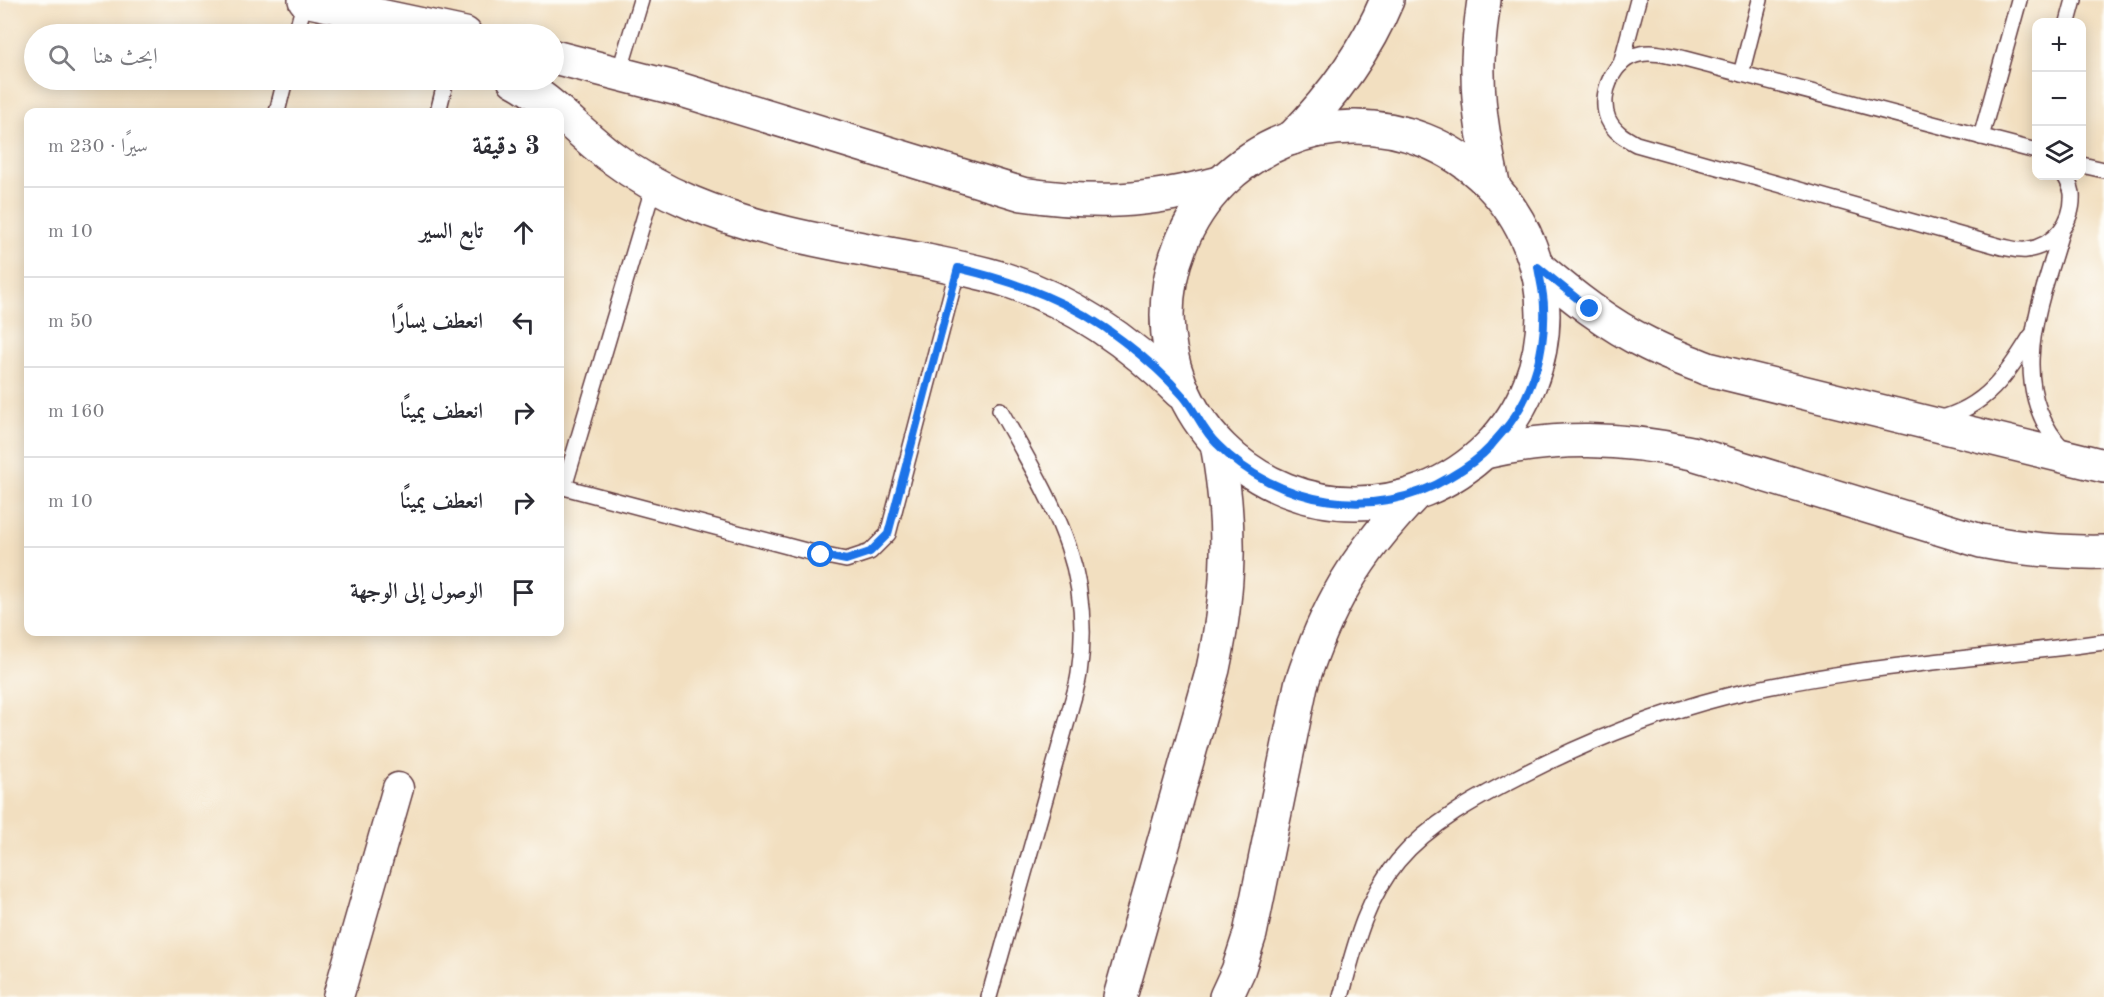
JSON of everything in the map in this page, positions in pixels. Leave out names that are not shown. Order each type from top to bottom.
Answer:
[{"type":"street","points":[[305,0],[415,24]]},
{"type":"street","points":[[1292,138],[1319,111],[1342,81],[1364,49],[1388,0]]},
{"type":"street","points":[[1484,0],[1478,74],[1480,111],[1494,188]]},
{"type":"street","points":[[356,12],[381,24]]},
{"type":"street","points":[[564,60],[682,90],[1022,194],[1062,200],[1102,202],[1181,193],[1220,183]]},
{"type":"street","points":[[530,90],[556,108]]},
{"type":"street","points":[[564,115],[610,156],[654,185],[718,213],[766,229],[1005,279],[1046,295],[1084,315],[1121,339],[1155,367],[1185,398]]},
{"type":"street","points":[[1355,128],[1400,133],[1435,145],[1466,163],[1494,188],[1518,220],[1538,267],[1544,306],[1542,347],[1530,386],[1512,421],[1485,452],[1464,469],[1414,495],[1371,503],[1329,502],[1287,491],[1249,472],[1217,444],[1199,422],[1185,398],[1171,362],[1166,323],[1168,285],[1178,247],[1196,213],[1220,183],[1250,159],[1292,138],[1328,129],[1355,128]]},
{"type":"street","points":[[1538,267],[1590,309],[1647,344],[1708,369],[2104,466]]},
{"type":"street","points":[[1485,452],[1520,444],[1566,440],[1623,441],[1658,446],[1703,456],[1981,541],[2022,549],[2054,552],[2104,552]]},
{"type":"street","points":[[1120,997],[1213,669],[1221,632],[1226,594],[1228,548],[1224,482],[1217,444]]},
{"type":"street","points":[[1226,997],[1238,971],[1250,934],[1301,685],[1312,649],[1344,582],[1388,522],[1414,495]]},
{"type":"street","points":[[338,997],[398,788]]},
{"type":"lane","points":[[299,24],[305,0]]},
{"type":"lane","points":[[618,73],[641,0]]},
{"type":"lane","points":[[1638,0],[1621,64],[1609,81],[1605,100],[1608,119],[1620,134],[1636,144],[2002,247],[2023,251],[2044,246],[2061,232]]},
{"type":"lane","points":[[1741,74],[1760,0]]},
{"type":"lane","points":[[1981,137],[2019,0]]},
{"type":"lane","points":[[2069,18],[2074,0]]},
{"type":"lane","points":[[1621,64],[1638,54],[1658,53],[1981,137],[2032,146]]},
{"type":"lane","points":[[277,108],[282,90]]},
{"type":"lane","points":[[439,108],[444,90]]},
{"type":"lane","points":[[2086,166],[2104,170]]},
{"type":"lane","points":[[2067,180],[2072,192],[2071,213],[2061,232],[2032,334],[2031,374],[2034,398],[2042,420],[2054,440],[2071,457]]},
{"type":"lane","points":[[564,479],[654,185]]},
{"type":"lane","points":[[564,487],[821,555],[846,560],[870,552],[888,534],[958,268]]},
{"type":"lane","points":[[1929,422],[1949,417],[1969,408],[1986,396],[2013,364],[2032,334]]},
{"type":"lane","points":[[989,997],[1079,675],[1082,634],[1080,594],[1072,554],[1058,516],[1000,410]]},
{"type":"lane","points":[[1341,997],[1365,916],[1379,887],[1398,861],[1421,837],[1447,818],[1546,763],[1598,739],[1726,696],[1792,682],[2104,642]]},
{"type":"route","points":[[821,555],[846,560],[870,552],[888,534],[958,268],[1005,279],[1046,295],[1084,315],[1121,339],[1155,367],[1185,398],[1199,422],[1217,444],[1249,472],[1287,491],[1329,502],[1371,503],[1414,495],[1464,469],[1485,452],[1512,421],[1530,386],[1542,347],[1544,306],[1538,267],[1590,309]]}]
